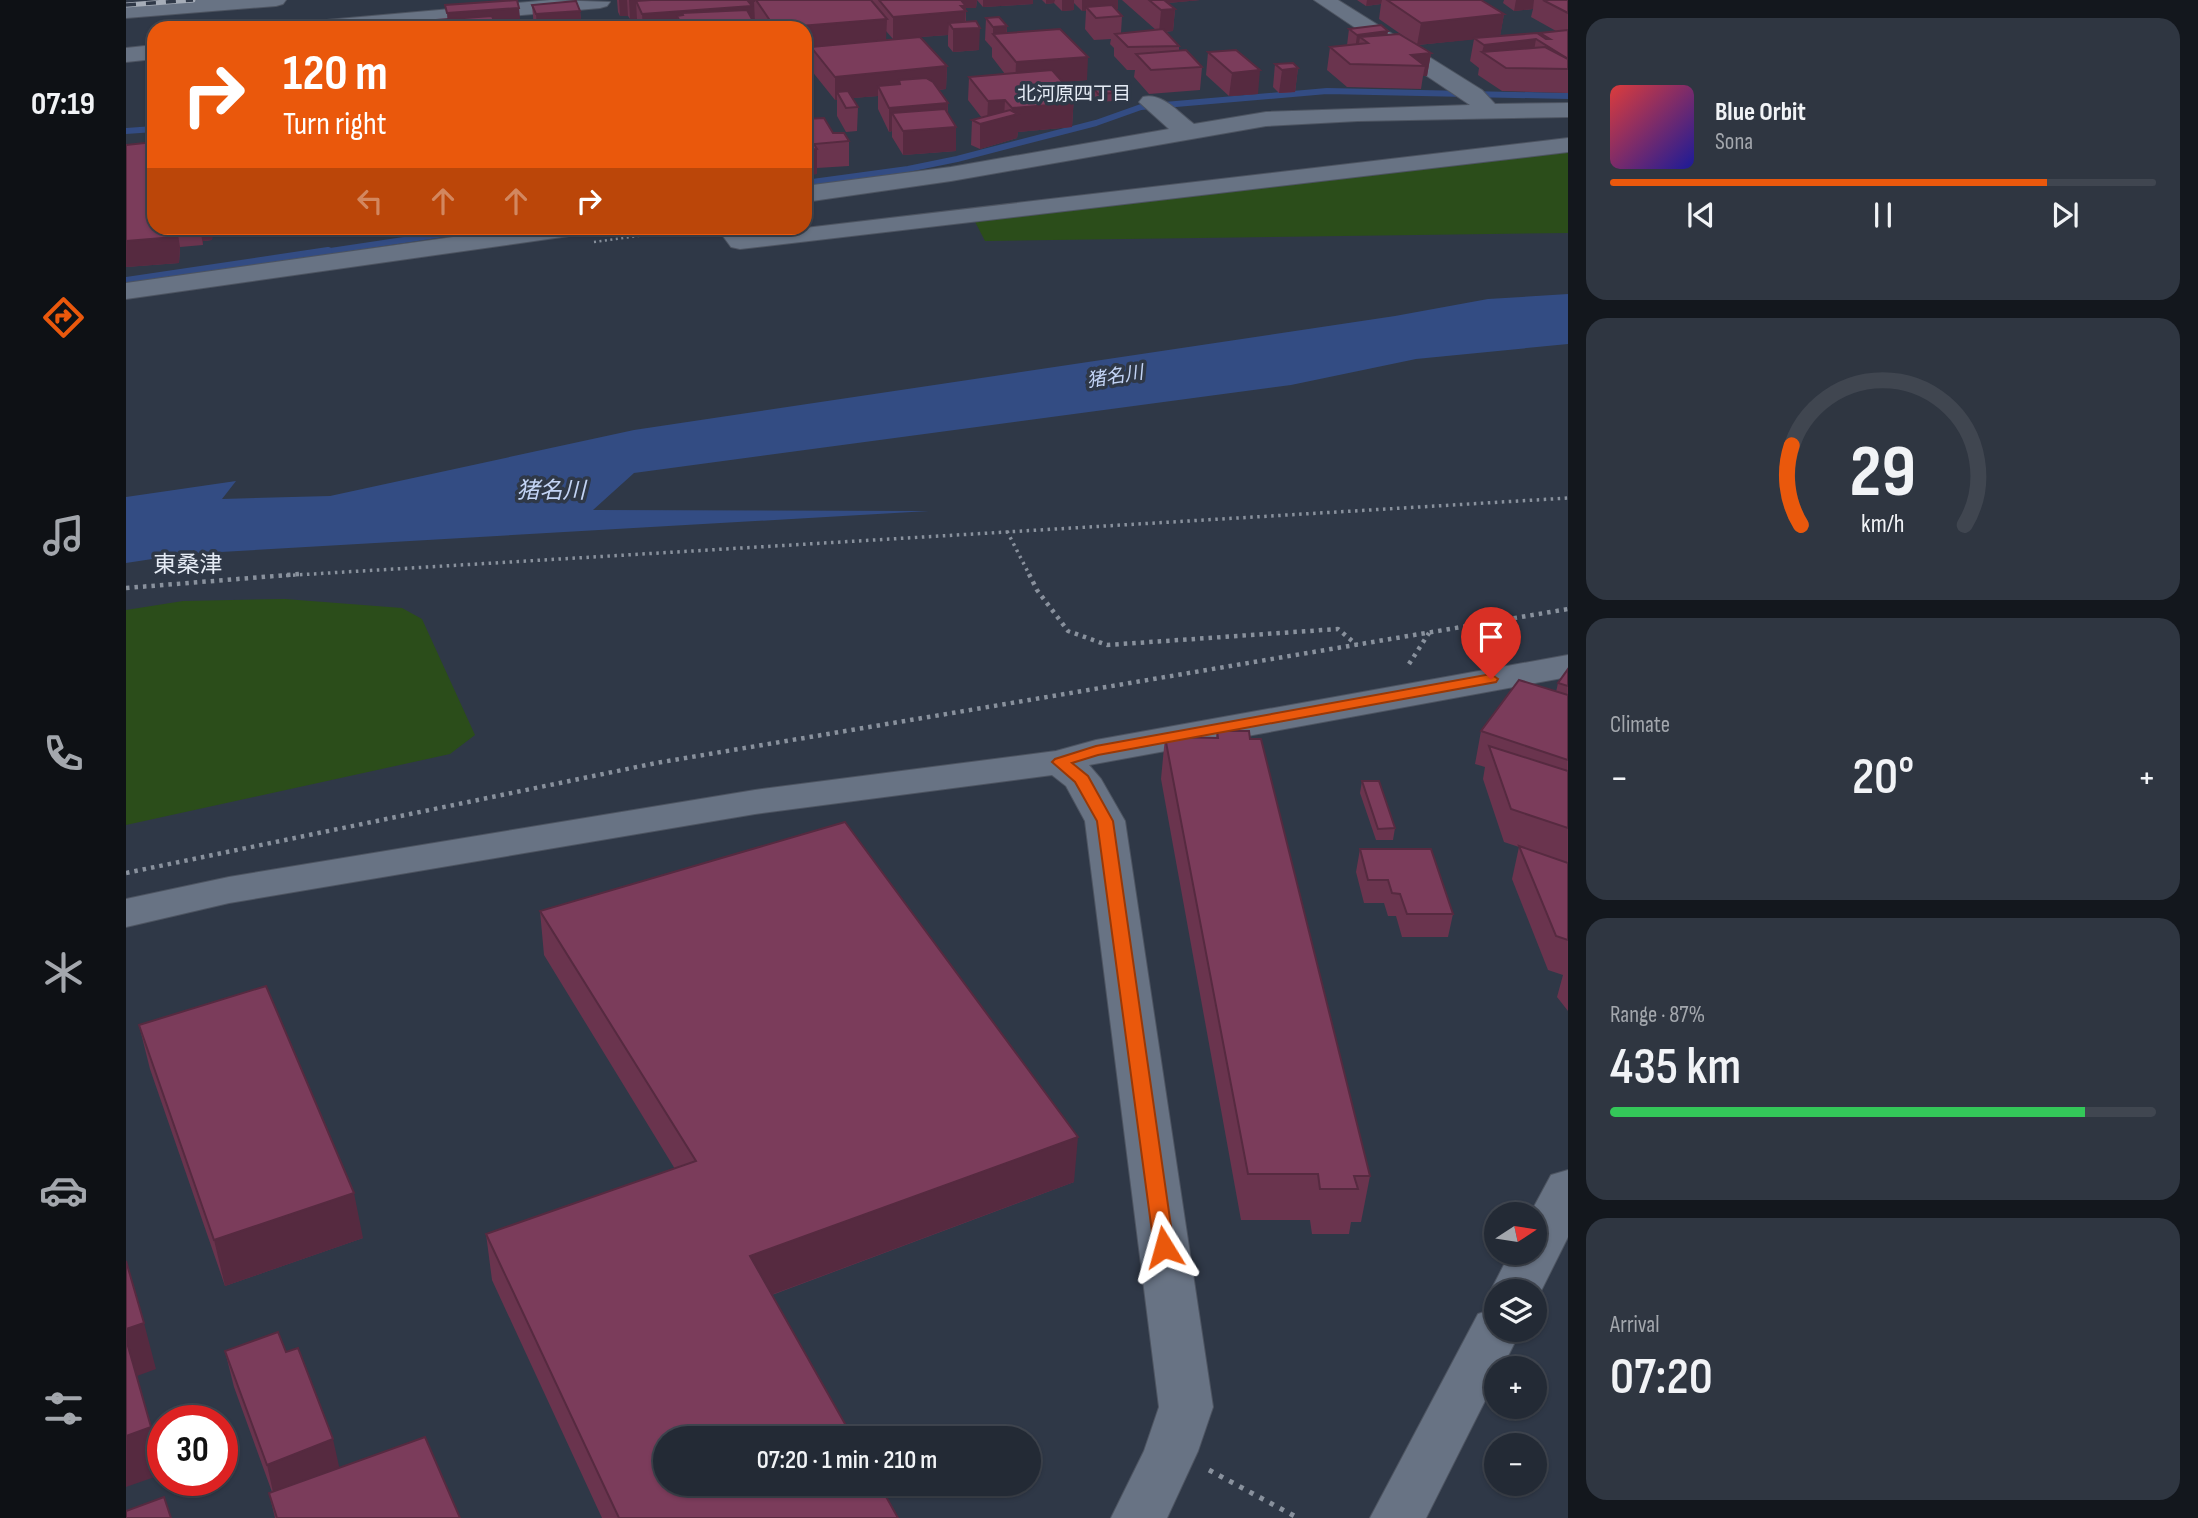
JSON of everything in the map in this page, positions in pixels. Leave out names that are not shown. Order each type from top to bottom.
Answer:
[{"type":"street","points":[[248,16],[276,0]]},
{"type":"street","points":[[425,18],[422,3],[458,0]]},
{"type":"street","points":[[1325,0],[1474,96],[1488,111]]},
{"type":"street","points":[[389,21],[603,7]]},
{"type":"street","points":[[126,12],[248,16],[338,10]]},
{"type":"street","points":[[1346,12],[1373,10]]},
{"type":"street","points":[[126,55],[147,52]]},
{"type":"street","points":[[1151,102],[1187,131]]},
{"type":"street","points":[[812,193],[951,174],[1187,131],[1350,105],[1488,111],[1568,110]]},
{"type":"street","points":[[812,233],[1568,145]]},
{"type":"street","points":[[126,291],[520,235]]},
{"type":"street","points":[[735,235],[740,241],[792,235]]},
{"type":"street","points":[[126,913],[229,890],[755,802],[1060,762],[1096,751],[1568,666]]},
{"type":"street","points":[[1060,762],[1082,779],[1105,821],[1186,1407],[1171,1451],[1139,1518]]},
{"type":"street","points":[[1547,1229],[1568,1188]]},
{"type":"street","points":[[1398,1518],[1489,1342]]},
{"type":"path","points":[[126,588],[346,570],[1568,498]]},
{"type":"path","points":[[1007,531],[1037,590],[1068,631],[1107,645],[1338,629],[1358,645]]},
{"type":"path","points":[[126,873],[656,763],[1568,609]]},
{"type":"path","points":[[1171,1451],[1298,1518]]},
{"type":"green space","points":[[1568,151],[1568,233],[985,241],[970,212]]},
{"type":"green space","points":[[285,599],[402,608],[422,619],[475,735],[450,754],[126,825],[126,610],[183,601]]},
{"type":"water","name":"猪名川","points":[[1568,294],[1568,344],[1416,359],[1291,385],[634,473],[593,510],[929,511],[185,554],[126,563],[126,497],[236,481],[222,499],[330,496],[634,430],[1395,316],[1488,299]]},
{"type":"building","points":[[517,0],[519,8],[447,13],[445,5]]},
{"type":"building","points":[[651,0],[754,1],[748,1],[752,6],[642,14],[636,1]]},
{"type":"building","points":[[756,0],[871,0],[887,19],[812,25],[812,21],[770,21]]},
{"type":"building","points":[[879,0],[961,0],[966,6],[961,6],[966,11],[893,17]]},
{"type":"building","points":[[1149,0],[1164,0],[1175,9],[1161,10]]},
{"type":"building","points":[[1387,0],[1481,0],[1504,14],[1421,23]]},
{"type":"building","points":[[1543,0],[1568,0],[1568,13]]},
{"type":"building","points":[[576,1],[580,11],[536,14],[532,5]]},
{"type":"building","points":[[1112,5],[1122,16],[1096,18],[1086,7]]},
{"type":"building","points":[[747,10],[753,21],[680,21],[677,16],[683,15],[682,13]]},
{"type":"building","points":[[492,16],[494,21],[422,21]]},
{"type":"building","points":[[999,17],[1007,26],[993,27],[986,18]]},
{"type":"building","points":[[976,21],[980,28],[953,29],[949,23]]},
{"type":"building","points":[[1381,25],[1388,31],[1357,35],[1349,29]]},
{"type":"building","points":[[1060,29],[1088,57],[1016,62],[993,34]]},
{"type":"building","points":[[1163,29],[1179,46],[1128,47],[1115,34]]},
{"type":"building","points":[[1568,30],[1568,59],[1536,39],[1484,45],[1474,38],[1537,33],[1550,39],[1540,33]]},
{"type":"building","points":[[1399,34],[1431,53],[1411,55],[1425,66],[1350,64],[1330,47],[1368,43],[1360,37]]},
{"type":"building","points":[[920,37],[947,66],[835,77],[812,47]]},
{"type":"building","points":[[1545,47],[1568,59],[1568,69],[1506,68],[1482,52]]},
{"type":"building","points":[[1186,50],[1202,67],[1151,70],[1136,54]]},
{"type":"building","points":[[1236,50],[1260,70],[1232,73],[1208,52]]},
{"type":"building","points":[[1293,63],[1298,68],[1282,70],[1275,64]]},
{"type":"building","points":[[1052,70],[1074,95],[1067,96],[1073,103],[1012,108],[1005,100],[988,101],[969,77]]},
{"type":"building","points":[[926,78],[933,82],[948,103],[889,108],[878,86],[900,84],[899,80]]},
{"type":"building","points":[[1107,85],[1113,93],[1098,94],[1092,86]]},
{"type":"building","points":[[848,91],[858,107],[846,108],[837,92]]},
{"type":"building","points":[[945,109],[956,127],[903,131],[892,113]]},
{"type":"building","points":[[1010,110],[1018,114],[980,124],[972,120]]},
{"type":"building","points":[[824,118],[833,133],[844,133],[849,141],[814,144],[817,149],[812,149],[812,119]]},
{"type":"building","points":[[147,143],[147,235],[175,237],[126,241],[126,145]]},
{"type":"building","points":[[1568,669],[1568,686],[1558,683]]},
{"type":"building","points":[[1519,680],[1568,695],[1568,760],[1481,731]]},
{"type":"building","points":[[1217,731],[1249,731],[1250,739],[1261,739],[1370,1176],[1354,1176],[1358,1189],[1320,1189],[1318,1174],[1248,1174],[1165,737],[1218,738]]},
{"type":"building","points":[[1489,746],[1568,771],[1568,828],[1511,809]]},
{"type":"building","points":[[1362,781],[1379,781],[1395,828],[1378,829]]},
{"type":"building","points":[[845,822],[1078,1137],[750,1256],[846,1426],[653,1426],[653,1496],[886,1496],[898,1518],[619,1518],[486,1234],[696,1161],[540,911]]},
{"type":"building","points":[[1519,846],[1568,863],[1568,940],[1556,936]]},
{"type":"building","points":[[1360,849],[1431,849],[1453,914],[1407,914],[1400,894],[1392,893],[1388,880],[1368,880]]},
{"type":"building","points":[[266,986],[354,1193],[214,1240],[139,1025]]},
{"type":"building","points":[[126,1261],[144,1323],[126,1329]]},
{"type":"building","points":[[278,1332],[286,1352],[298,1348],[333,1439],[267,1465],[225,1351]]},
{"type":"building","points":[[126,1339],[147,1413],[147,1428],[126,1436]]},
{"type":"building","points":[[425,1437],[460,1518],[277,1518],[269,1493]]},
{"type":"building","points":[[164,1497],[171,1518],[126,1518],[126,1511]]},
{"type":"waterway","points":[[812,182],[908,169],[957,159],[1096,123],[1141,107],[1327,91],[1568,96]]},
{"type":"waterway","points":[[126,131],[147,130]]},
{"type":"waterway","points":[[317,253],[437,235]]},
{"type":"waterway","points":[[126,281],[328,251]]},
{"type":"railway","points":[[126,5],[193,0]]},
{"type":"district","name":"北河原四丁目","points":[[1074,94]]},
{"type":"district","name":"東桑津","points":[[188,565]]},
{"type":"route","points":[[1164,1247],[1105,821],[1082,779],[1060,762],[1096,751],[1491,679]]}]
